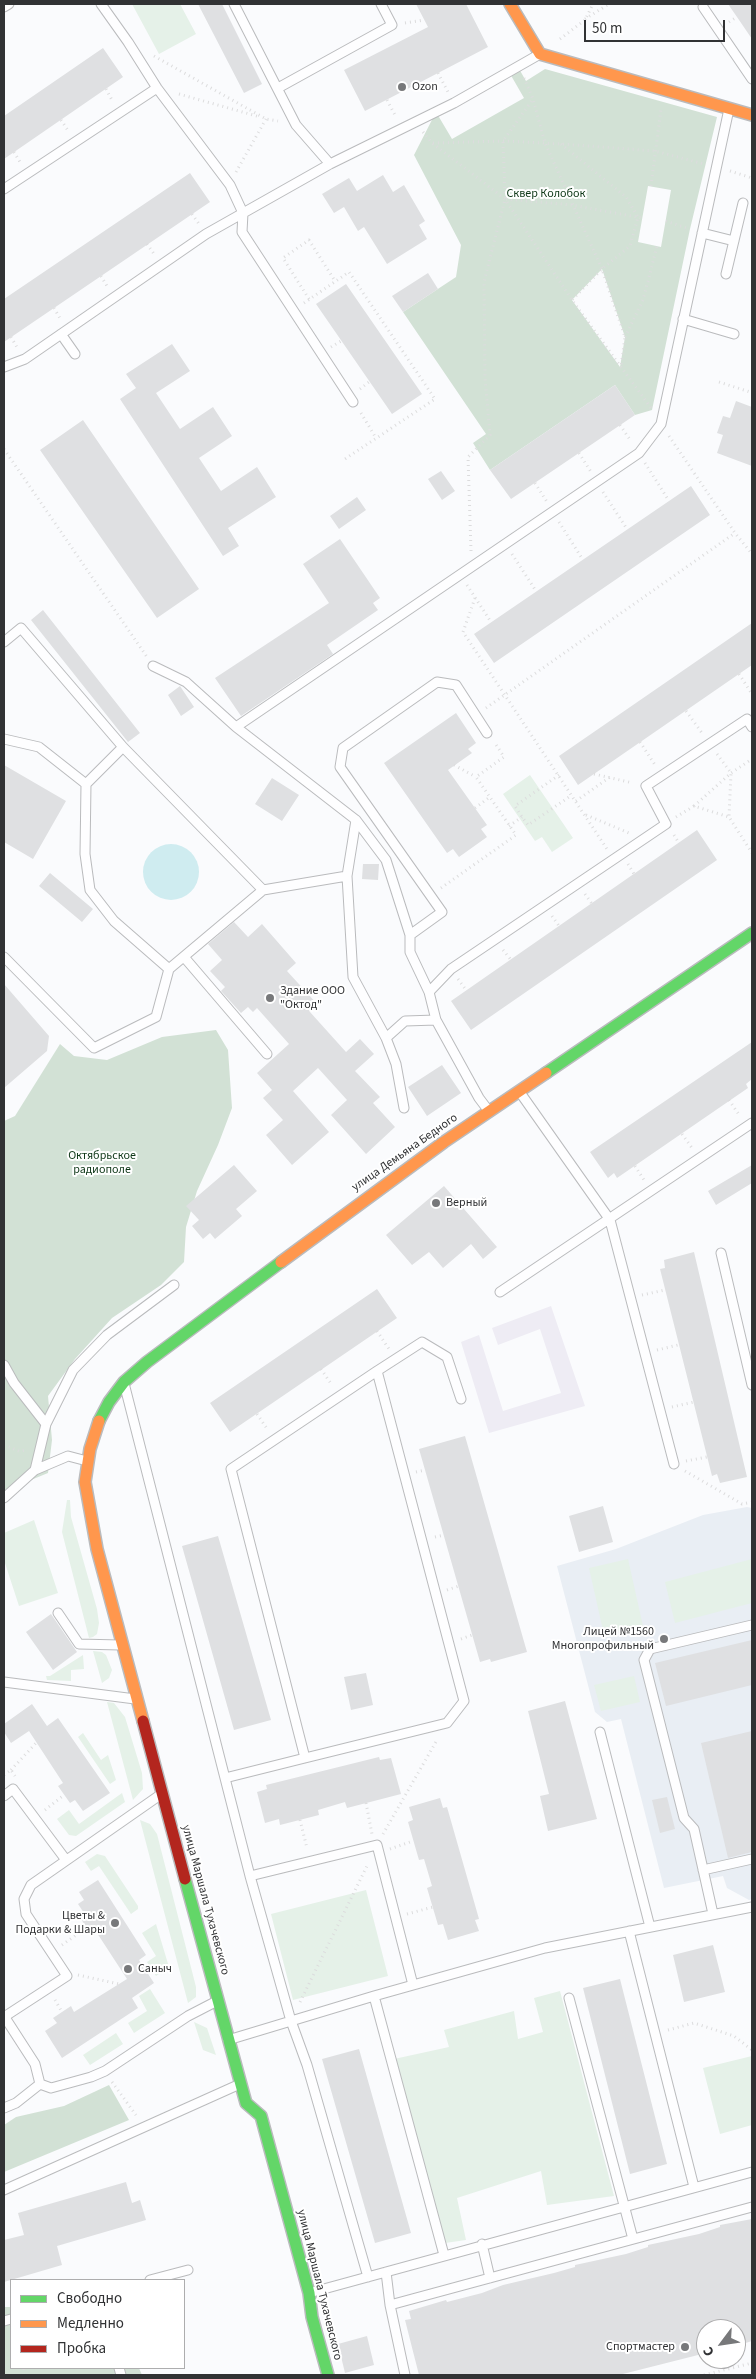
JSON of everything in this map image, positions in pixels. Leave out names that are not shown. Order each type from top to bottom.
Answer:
[{"type":"street","points":[[510,4],[540,54],[752,115]]},
{"type":"street","name":"улица Демьяна Бедного","points":[[98,1423],[109,1402],[124,1382],[147,1362],[340,1216],[489,1111],[752,934]]},
{"type":"street","name":"улица Маршала Тухачевского","points":[[98,1423],[85,1482],[90,1514],[240,2084],[246,2103],[261,2116],[309,2293],[312,2317],[328,2375]]},
{"type":"lane","points":[[4,7],[8,4]]},
{"type":"lane","points":[[100,4],[128,42],[157,88],[230,185],[243,213],[242,232],[353,402]]},
{"type":"lane","points":[[234,4],[296,124],[330,164]]},
{"type":"lane","points":[[278,88],[392,25],[381,4]]},
{"type":"lane","points":[[703,7],[752,79]]},
{"type":"lane","points":[[4,366],[25,359],[206,234],[330,164],[416,123],[540,54]]},
{"type":"lane","points":[[4,190],[157,88]]},
{"type":"lane","points":[[236,728],[638,453],[661,424],[730,109]]},
{"type":"lane","points":[[726,274],[743,203]]},
{"type":"lane","points":[[702,233],[734,241]]},
{"type":"lane","points":[[684,319],[734,334]]},
{"type":"lane","points":[[62,334],[75,354]]},
{"type":"lane","points":[[4,642],[21,628],[123,747],[263,890]]},
{"type":"lane","points":[[153,666],[186,682],[236,728],[356,820],[386,860],[410,935],[410,952],[429,992],[436,1020],[479,1098],[489,1111]]},
{"type":"lane","points":[[410,935],[442,912],[340,767],[343,748],[437,682],[456,685],[487,732]]},
{"type":"lane","points":[[429,992],[451,969],[666,824],[646,786],[747,719],[752,726]]},
{"type":"lane","points":[[4,739],[39,747],[86,784]]},
{"type":"lane","points":[[123,747],[86,784],[85,854],[90,890],[114,921],[170,969]]},
{"type":"lane","points":[[356,820],[347,876],[353,976],[386,1038],[396,1064],[404,1108]]},
{"type":"lane","points":[[4,957],[94,1048],[156,1017],[170,969],[263,890],[347,876]]},
{"type":"lane","points":[[184,957],[266,1054]]},
{"type":"lane","points":[[386,1038],[405,1021],[436,1020]]},
{"type":"lane","points":[[519,1091],[610,1220],[674,1464]]},
{"type":"lane","points":[[500,1292],[752,1123]]},
{"type":"lane","points":[[721,1253],[752,1385]]},
{"type":"lane","points":[[36,1470],[46,1424],[73,1370],[107,1335],[174,1285]]},
{"type":"lane","points":[[305,1758],[231,1469],[422,1342],[447,1357],[461,1400]]},
{"type":"lane","points":[[4,1365],[14,1383],[46,1424]]},
{"type":"lane","points":[[225,1778],[447,1723],[464,1701],[378,1371]]},
{"type":"lane","points":[[124,1382],[250,1876],[368,2278]]},
{"type":"lane","points":[[4,1498],[36,1470],[68,1456],[89,1461]]},
{"type":"lane","points":[[58,1613],[79,1644],[123,1645]]},
{"type":"lane","points":[[713,1914],[694,1829],[684,1818],[644,1660],[650,1649],[752,1625]]},
{"type":"lane","points":[[4,1682],[138,1699]]},
{"type":"lane","points":[[600,1732],[650,1926]]},
{"type":"lane","points":[[4,1796],[13,1789],[66,1860]]},
{"type":"lane","points":[[40,2084],[35,2064],[4,2017],[67,1976],[26,1914],[24,1899],[32,1885],[162,1793]]},
{"type":"lane","points":[[250,1876],[310,1861],[377,1848],[413,1985]]},
{"type":"lane","points":[[703,1870],[752,1858]]},
{"type":"lane","points":[[228,2040],[374,1996],[545,1948],[752,1907]]},
{"type":"lane","points":[[629,1931],[694,2187]]},
{"type":"lane","points":[[374,1996],[444,2255]]},
{"type":"lane","points":[[569,1998],[632,2239]]},
{"type":"lane","points":[[40,2084],[51,2088],[92,2077],[105,2071],[188,2016],[218,2001]]},
{"type":"lane","points":[[4,2108],[16,2103],[40,2084]]},
{"type":"lane","points":[[4,2190],[240,2084]]},
{"type":"lane","points":[[309,2293],[624,2205],[752,2172]]},
{"type":"lane","points":[[390,2305],[752,2207]]},
{"type":"lane","points":[[482,2244],[490,2278]]},
{"type":"lane","points":[[154,2279],[188,2270]]},
{"type":"lane","points":[[386,2272],[390,2305],[405,2375]]},
{"type":"path","points":[[585,20],[593,4]]},
{"type":"path","points":[[540,54],[609,4]]},
{"type":"path","points":[[392,25],[424,20]]},
{"type":"path","points":[[128,42],[266,119]]},
{"type":"path","points":[[518,67],[533,99],[545,142],[602,269],[625,337]]},
{"type":"path","points":[[438,73],[454,103]]},
{"type":"path","points":[[157,88],[266,119],[296,124]]},
{"type":"path","points":[[472,567],[468,457],[490,435],[485,378],[484,282],[505,199],[503,141],[533,99]]},
{"type":"path","points":[[387,100],[402,130]]},
{"type":"path","points":[[651,186],[662,101]]},
{"type":"path","points":[[230,185],[266,119]]},
{"type":"path","points":[[416,123],[432,143],[505,199],[572,300],[652,410]]},
{"type":"path","points":[[432,143],[545,142],[655,151],[752,178]]},
{"type":"path","points":[[561,144],[626,196],[640,217]]},
{"type":"path","points":[[505,199],[572,205],[640,217]]},
{"type":"path","points":[[572,300],[602,269],[630,246],[640,217]]},
{"type":"path","points":[[666,221],[702,233]]},
{"type":"path","points":[[309,300],[283,258],[309,240],[335,281]]},
{"type":"path","points":[[621,368],[625,337],[643,300],[657,246]]},
{"type":"path","points":[[294,311],[349,272],[435,399],[342,461]]},
{"type":"path","points":[[719,382],[750,392]]},
{"type":"path","points":[[353,402],[376,438]]},
{"type":"path","points":[[661,424],[735,533],[752,554]]},
{"type":"path","points":[[4,449],[153,666]]},
{"type":"path","points":[[476,716],[735,533]]},
{"type":"path","points":[[505,544],[536,592]]},
{"type":"path","points":[[460,575],[491,622]]},
{"type":"path","points":[[475,598],[463,632],[576,800],[613,859]]},
{"type":"path","points":[[739,674],[752,694]]},
{"type":"path","points":[[686,711],[730,773],[729,817],[752,853]]},
{"type":"path","points":[[476,777],[504,757],[487,732]]},
{"type":"path","points":[[640,742],[662,775]]},
{"type":"path","points":[[666,824],[694,806],[730,773],[752,759]]},
{"type":"path","points":[[430,895],[516,835],[476,777],[454,765]]},
{"type":"path","points":[[594,774],[646,786]]},
{"type":"path","points":[[559,775],[515,806],[522,817],[528,825],[572,795]]},
{"type":"path","points":[[576,800],[610,777]]},
{"type":"path","points":[[475,808],[490,797]]},
{"type":"path","points":[[694,806],[729,817]]},
{"type":"path","points":[[585,815],[643,839]]},
{"type":"path","points":[[510,826],[522,817]]},
{"type":"path","points":[[631,1298],[665,1290]]},
{"type":"path","points":[[377,1331],[396,1359]]},
{"type":"path","points":[[645,1352],[678,1345]]},
{"type":"path","points":[[321,1369],[340,1396]]},
{"type":"path","points":[[660,1410],[694,1402]]},
{"type":"path","points":[[4,1445],[19,1451],[41,1449]]},
{"type":"path","points":[[674,1464],[707,1456]]},
{"type":"path","points":[[674,1464],[742,1504],[752,1502]]},
{"type":"path","points":[[291,2021],[377,1848],[447,1723]]},
{"type":"path","points":[[4,1775],[37,1742]]},
{"type":"path","points":[[11,1770],[16,1777]]},
{"type":"path","points":[[34,1818],[64,1795]]},
{"type":"path","points":[[366,1803],[377,1848]]},
{"type":"path","points":[[300,1820],[310,1861]]},
{"type":"path","points":[[377,1848],[413,1841]]},
{"type":"path","points":[[395,1917],[433,1906]]},
{"type":"path","points":[[52,1952],[86,1928]]},
{"type":"path","points":[[67,1976],[79,1975],[119,1984]]},
{"type":"path","points":[[655,2034],[694,2023],[734,2036],[752,2050]]},
{"type":"path","points":[[105,2071],[138,2118]]},
{"type":"path","points":[[704,2375],[752,2363]]},
{"type":"shaded area","points":[[132,4],[180,4],[196,34],[159,54]]},
{"type":"shaded area","points":[[530,775],[573,838],[552,852],[542,837],[535,841],[503,794]]},
{"type":"shaded area","points":[[551,1306],[585,1406],[489,1433],[461,1342],[479,1335],[503,1411],[561,1393],[540,1329],[498,1345],[492,1328]]},
{"type":"shaded area","points":[[67,1500],[70,1500],[71,1517],[97,1609],[99,1623],[97,1634],[89,1638],[62,1532]]},
{"type":"shaded area","name":"Лицей №1560 Многопрофильный","points":[[747,1507],[752,1508],[752,1899],[749,1900],[727,1888],[723,1876],[664,1888],[621,1719],[607,1722],[595,1712],[557,1566],[616,1549],[703,1515]]},
{"type":"shaded area","points":[[34,1520],[58,1593],[19,1606],[4,1560],[4,1533]]},
{"type":"shaded area","points":[[628,1559],[643,1626],[604,1635],[589,1568]]},
{"type":"shaded area","points":[[752,1559],[752,1603],[675,1623],[665,1582]]},
{"type":"shaded area","points":[[93,1651],[102,1652],[106,1655],[112,1670],[109,1678],[102,1683]]},
{"type":"shaded area","points":[[83,1655],[84,1669],[71,1670],[71,1681],[47,1680],[46,1676],[50,1676]]},
{"type":"shaded area","points":[[634,1676],[640,1702],[601,1711],[594,1685]]},
{"type":"shaded area","points":[[107,1702],[114,1703],[125,1717],[142,1773],[143,1789],[133,1800]]},
{"type":"shaded area","points":[[83,1733],[101,1760],[108,1755],[116,1780],[110,1784],[78,1737]]},
{"type":"shaded area","points":[[122,1793],[125,1802],[76,1836],[69,1835],[57,1819],[69,1810],[79,1824]]},
{"type":"shaded area","points":[[140,1820],[150,1824],[157,1834],[196,1987],[196,1997],[188,2003]]},
{"type":"shaded area","points":[[97,1854],[105,1856],[138,1906],[138,1909],[131,1914],[99,1866],[91,1871],[85,1862]]},
{"type":"shaded area","points":[[366,1890],[388,1976],[293,2000],[271,1914]]},
{"type":"shaded area","points":[[156,1924],[169,1967],[156,1976],[147,1962],[156,1956],[142,1933]]},
{"type":"shaded area","points":[[150,1989],[165,2013],[134,2033],[128,2023],[147,2011],[139,1996]]},
{"type":"shaded area","points":[[560,1991],[614,2196],[547,2205],[541,2171],[457,2198],[466,2240],[445,2243],[394,2059],[449,2047],[444,2030],[514,2011],[518,2039],[543,2032],[534,1998]]},
{"type":"shaded area","points":[[194,2022],[207,2028],[216,2055],[203,2050]]},
{"type":"shaded area","points":[[116,2033],[123,2044],[90,2065],[83,2055]]},
{"type":"shaded area","points":[[752,2056],[752,2125],[720,2134],[703,2068]]},
{"type":"green space","name":"Сквер Колобок","points":[[518,67],[526,81],[545,69],[717,117],[690,229],[652,410],[635,415],[615,385],[490,470],[473,443],[486,434],[403,312],[456,277],[461,245],[414,155],[436,112],[452,139],[524,98],[509,72]],"holes":[[[648,186],[671,190],[661,247],[638,242]],[[602,269],[625,337],[620,367],[572,300]]]},
{"type":"green space","name":"Октябрьское радиополе","points":[[216,1030],[228,1050],[232,1108],[197,1191],[186,1227],[184,1262],[161,1285],[112,1318],[75,1359],[48,1396],[52,1440],[48,1473],[4,1491],[4,1121],[15,1116],[60,1044],[74,1056],[107,1060],[162,1037]]},
{"type":"green space","points":[[109,2085],[129,2120],[4,2172],[4,2125],[16,2117],[64,2106]]},
{"type":"green space","points":[[4,2307],[10,2307],[10,2369],[139,2369],[142,2375],[4,2375]]},
{"type":"water","points":[[171,844],[186,849],[194,857],[199,872],[194,887],[186,895],[171,900],[156,895],[148,887],[143,872],[148,857],[156,849]]},
{"type":"building","points":[[198,4],[222,4],[262,84],[244,93]]},
{"type":"building","points":[[416,4],[466,4],[488,47],[365,111],[344,70],[428,27]]},
{"type":"building","points":[[728,4],[752,4],[752,39],[737,17]]},
{"type":"building","points":[[103,48],[123,77],[4,159],[4,116]]},
{"type":"building","points":[[190,173],[210,202],[4,342],[4,299]]},
{"type":"building","points":[[383,175],[393,192],[404,185],[425,221],[419,225],[427,239],[387,264],[364,227],[358,231],[344,207],[334,213],[322,194],[349,178],[357,191]]},
{"type":"building","points":[[428,273],[438,289],[403,312],[392,296]]},
{"type":"building","points":[[346,284],[422,394],[392,414],[316,304]]},
{"type":"building","points":[[172,344],[190,371],[156,393],[180,429],[213,407],[232,436],[199,458],[221,491],[257,467],[276,497],[228,528],[239,546],[223,556],[120,399],[136,388],[126,374]]},
{"type":"building","points":[[615,385],[635,415],[511,499],[490,470]]},
{"type":"building","points":[[736,401],[752,407],[752,466],[717,453],[723,435],[717,433],[723,416],[730,418]]},
{"type":"building","points":[[83,420],[199,589],[157,618],[40,450]]},
{"type":"building","points":[[441,471],[455,491],[442,500],[428,479]]},
{"type":"building","points":[[691,486],[710,515],[494,663],[474,634]]},
{"type":"building","points":[[357,497],[366,510],[339,529],[330,516]]},
{"type":"building","points":[[340,539],[380,598],[373,603],[378,610],[327,645],[333,654],[241,716],[215,678],[329,603],[303,564]]},
{"type":"building","points":[[43,610],[140,733],[128,742],[31,620]]},
{"type":"building","points":[[752,623],[752,665],[578,785],[559,756]]},
{"type":"building","points":[[180,686],[194,707],[181,716],[168,695]]},
{"type":"building","points":[[456,713],[476,743],[468,749],[472,753],[448,770],[487,825],[481,829],[487,837],[459,857],[453,849],[447,853],[384,763]]},
{"type":"building","points":[[4,765],[66,801],[33,859],[4,842]]},
{"type":"building","points":[[272,778],[299,795],[282,821],[255,804]]},
{"type":"building","points":[[697,830],[717,860],[471,1030],[451,1001]]},
{"type":"building","points":[[363,864],[379,864],[378,880],[362,879]]},
{"type":"building","points":[[50,873],[93,909],[82,922],[39,886]]},
{"type":"building","points":[[234,922],[248,937],[262,924],[296,963],[287,971],[318,1005],[310,1012],[346,1052],[360,1039],[374,1054],[355,1071],[380,1097],[373,1103],[395,1127],[366,1154],[331,1115],[347,1100],[318,1068],[293,1091],[329,1132],[292,1165],[266,1135],[283,1120],[263,1098],[272,1090],[257,1073],[289,1044],[257,1008],[253,1012],[248,1007],[241,1013],[221,991],[225,987],[210,971],[222,960],[208,944]]},
{"type":"building","points":[[4,984],[49,1036],[47,1051],[4,1088]]},
{"type":"building","points":[[752,1042],[752,1079],[746,1084],[748,1088],[617,1178],[614,1173],[608,1178],[590,1152]]},
{"type":"building","points":[[442,1065],[461,1093],[427,1116],[408,1087]]},
{"type":"building","points":[[234,1165],[257,1191],[236,1209],[242,1216],[215,1239],[210,1233],[203,1239],[192,1226],[199,1220],[186,1206]]},
{"type":"building","points":[[752,1165],[752,1183],[716,1205],[708,1191]]},
{"type":"building","points":[[444,1186],[497,1247],[483,1259],[471,1244],[443,1268],[429,1252],[412,1265],[386,1235]]},
{"type":"building","points":[[694,1252],[747,1477],[720,1483],[717,1474],[712,1476],[660,1269],[665,1268],[664,1260]]},
{"type":"building","points":[[377,1289],[397,1318],[230,1432],[210,1403]]},
{"type":"building","points":[[465,1436],[527,1652],[491,1662],[490,1659],[480,1662],[419,1449]]},
{"type":"building","points":[[603,1506],[613,1542],[579,1552],[569,1516]]},
{"type":"building","points":[[218,1536],[271,1720],[234,1730],[182,1546]]},
{"type":"building","points":[[51,1614],[77,1652],[53,1670],[26,1632]]},
{"type":"building","points":[[752,1640],[752,1685],[666,1706],[655,1663]]},
{"type":"building","points":[[366,1673],[373,1705],[351,1710],[344,1677]]},
{"type":"building","points":[[565,1701],[597,1819],[548,1831],[540,1796],[549,1794],[528,1711]]},
{"type":"building","points":[[32,1704],[47,1726],[58,1718],[110,1793],[83,1811],[75,1800],[70,1803],[58,1786],[63,1783],[29,1731],[11,1743],[4,1732],[4,1724]]},
{"type":"building","points":[[752,1731],[752,1852],[728,1858],[701,1743]]},
{"type":"building","points":[[379,1757],[380,1760],[391,1758],[401,1794],[347,1808],[345,1802],[318,1810],[319,1815],[280,1825],[279,1819],[265,1823],[257,1792],[267,1789],[266,1785]]},
{"type":"building","points":[[667,1797],[675,1829],[660,1833],[652,1800]]},
{"type":"building","points":[[440,1798],[443,1808],[447,1807],[479,1919],[475,1920],[479,1931],[448,1940],[443,1924],[438,1925],[427,1888],[432,1886],[424,1859],[419,1860],[408,1822],[413,1820],[409,1807]]},
{"type":"building","points":[[98,1880],[146,1955],[139,1960],[154,1983],[132,1998],[138,2008],[62,2058],[45,2031],[57,2023],[53,2018],[71,2006],[74,2012],[127,1979],[97,1933],[92,1936],[81,1919],[86,1916],[78,1904],[84,1900],[79,1892]]},
{"type":"building","points":[[713,1945],[725,1992],[684,2002],[673,1955]]},
{"type":"building","points":[[620,1979],[667,2164],[630,2174],[583,1988]]},
{"type":"building","points":[[359,2049],[411,2233],[375,2243],[322,2059]]},
{"type":"building","points":[[126,2182],[132,2203],[140,2200],[146,2220],[57,2246],[62,2265],[4,2282],[4,2240],[24,2235],[18,2213]]},
{"type":"building","points":[[752,2219],[752,2341],[746,2343],[746,2319],[696,2319],[696,2356],[619,2375],[419,2375],[405,2320],[411,2319],[409,2311],[446,2300],[447,2302],[482,2293],[503,2285],[575,2267],[575,2265],[626,2254],[648,2247],[648,2245],[699,2234],[720,2227],[720,2225]]},
{"type":"building","points":[[367,2336],[374,2365],[345,2373],[338,2344]]},
{"type":"traffic: fast","points":[[546,1073],[752,933]]},
{"type":"traffic: fast","points":[[99,1421],[109,1402],[124,1382],[147,1362],[281,1262]]},
{"type":"traffic: fast","points":[[185,1879],[246,2103],[261,2116],[309,2293],[312,2317],[328,2375]]},
{"type":"traffic: slow","points":[[510,4],[540,54],[752,115]]},
{"type":"traffic: slow","points":[[281,1262],[444,1142],[546,1073]]},
{"type":"traffic: slow","points":[[99,1421],[90,1449],[85,1482],[97,1549],[143,1721]]},
{"type":"traffic: jam","points":[[143,1721],[185,1879]]},
{"type":"place","name":"Ozon","points":[[402,87]]},
{"type":"place","name":"Здание ООО \"Октод\"","points":[[270,998]]},
{"type":"place","name":"Верный","points":[[436,1203]]},
{"type":"place","name":"Лицей №1560 Многопрофильный","points":[[664,1639]]},
{"type":"place","name":"Цветы & Подарки & Шары","points":[[115,1923]]},
{"type":"place","name":"Саныч","points":[[128,1969]]},
{"type":"place","name":"Спортмастер","points":[[685,2347]]}]
